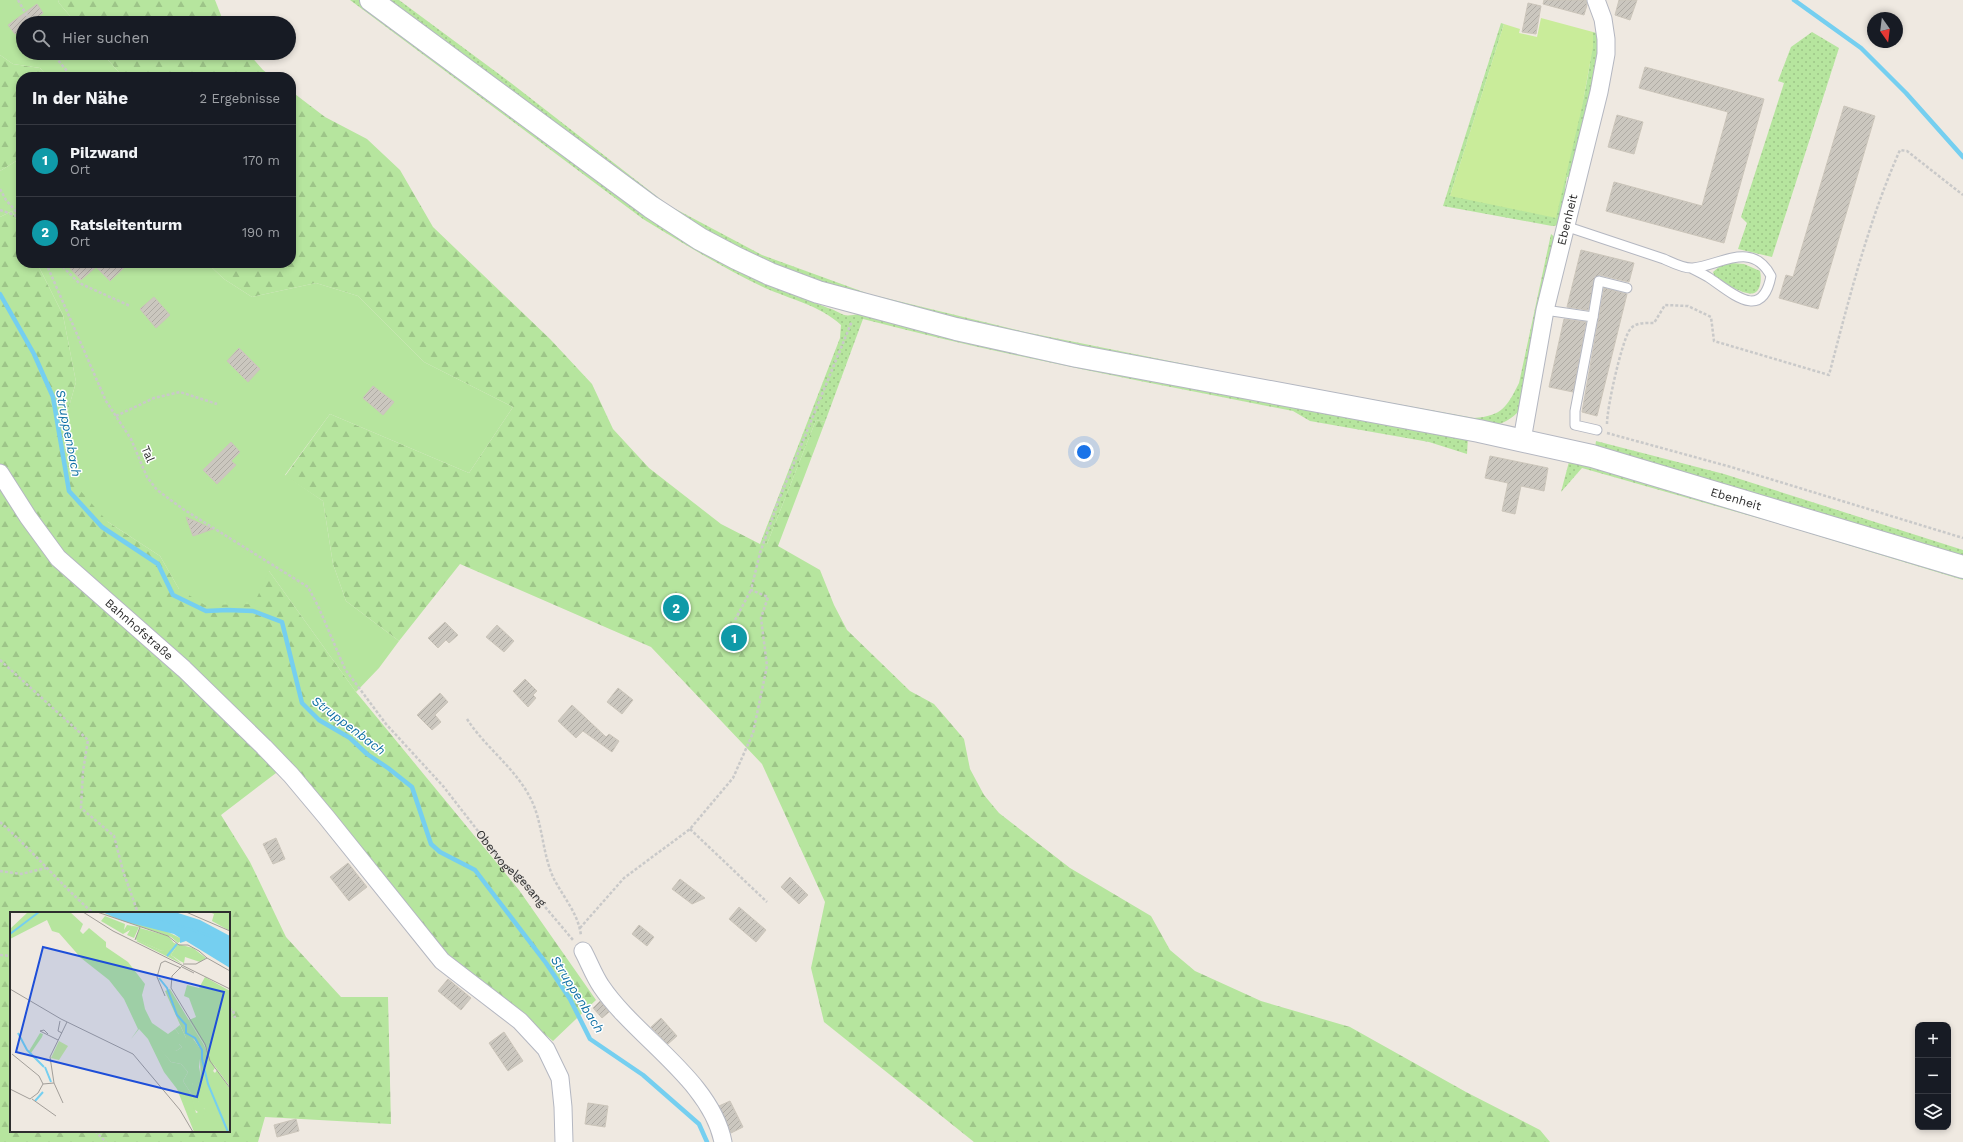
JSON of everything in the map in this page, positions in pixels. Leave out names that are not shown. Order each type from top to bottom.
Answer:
[{"type":"main road","name":"Ebenheit","points":[[371,0],[639,198],[700,238],[770,274],[818,292],[956,329],[1078,356],[1522,440],[1592,456],[1963,567]]},
{"type":"street","name":"Ebenheit","points":[[1522,440],[1545,310],[1599,92],[1606,54],[1603,19],[1596,0]]},
{"type":"street","name":"Bahnhofstraße","points":[[0,474],[28,517],[58,558],[184,669],[291,775],[442,961],[520,1021],[546,1049],[560,1078],[564,1142]]},
{"type":"street","points":[[583,951],[601,986],[691,1084],[710,1108],[720,1128],[723,1142]]},
{"type":"lane","points":[[1565,226],[1691,268],[1708,277],[1740,300],[1759,299],[1766,293],[1771,276],[1766,267],[1759,261],[1746,257],[1725,258],[1691,268]]},
{"type":"lane","points":[[1597,430],[1575,425],[1575,411],[1598,281],[1627,288]]},
{"type":"lane","points":[[1545,310],[1592,317]]},
{"type":"path","points":[[18,0],[27,16]]},
{"type":"path","points":[[58,60],[68,72]]},
{"type":"path","points":[[1963,195],[1907,151],[1900,150],[1888,177],[1856,272],[1829,375],[1714,341],[1711,317],[1688,306],[1665,305],[1654,323],[1639,323],[1629,330],[1618,363],[1607,421],[1607,434],[1730,467],[1963,538]]},
{"type":"path","points":[[0,189],[6,200],[16,211]]},
{"type":"path","points":[[0,210],[16,215]]},
{"type":"path","name":"Tal","points":[[48,268],[106,401],[131,439],[147,477],[157,490],[183,509],[308,587]]},
{"type":"path","points":[[64,268],[79,283],[130,306]]},
{"type":"path","points":[[735,620],[751,590],[760,553],[778,502],[859,304]]},
{"type":"path","points":[[116,416],[154,398],[180,392],[217,404]]},
{"type":"path","name":"Obervogelgesang","points":[[308,587],[319,608],[345,669],[386,724],[443,786],[506,867],[519,876],[583,951]]},
{"type":"path","points":[[466,719],[484,743],[516,775],[534,806],[552,874],[569,903],[580,928],[624,878],[690,829],[733,778],[753,733],[767,666],[761,618],[768,597],[751,590]]},
{"type":"path","points":[[0,660],[88,740],[83,771],[81,808],[114,836],[123,870],[138,912]]},
{"type":"path","points":[[0,822],[25,844],[67,890],[92,912]]},
{"type":"path","points":[[690,829],[767,902]]},
{"type":"path","points":[[0,871],[21,874],[47,868]]},
{"type":"path","points":[[0,955],[10,956]]},
{"type":"path","points":[[230,1009],[234,1010],[235,1018]]},
{"type":"path","points":[[96,1132],[106,1142]]},
{"type":"green space","points":[[0,0],[58,0],[70,16],[16,16],[16,60],[108,60],[119,72],[44,72],[40,68],[13,64],[0,55]]},
{"type":"green space","points":[[58,0],[215,0],[221,16],[70,16]]},
{"type":"green space","points":[[350,0],[359,0],[646,214],[798,294],[798,297],[843,315],[854,315],[861,313],[1468,437],[1467,454],[1429,442],[1310,421],[1293,411],[1023,357],[863,319],[825,422],[816,420],[767,544],[760,544],[840,338],[841,325],[833,318],[815,308],[765,288],[734,272],[643,219]]},
{"type":"green space","points":[[385,0],[399,0],[511,83],[668,205],[762,255],[869,294],[1025,332],[1239,375],[1474,418],[1491,415],[1502,409],[1507,404],[1519,383],[1551,234],[1558,240],[1520,410],[1514,416],[1501,424],[1492,426],[1080,349],[867,299],[771,266],[703,232]]},
{"type":"green space","points":[[1541,18],[1593,32],[1593,47],[1582,107],[1556,218],[1450,196],[1504,24],[1520,29],[1519,33],[1537,37]]},
{"type":"green space","points":[[1501,23],[1504,24],[1450,196],[1568,160],[1587,80],[1593,32],[1599,34],[1600,46],[1575,178],[1567,177],[1565,189],[1571,191],[1562,225],[1552,226],[1443,206]]},
{"type":"green space","points":[[1812,32],[1839,48],[1772,257],[1738,249],[1747,223],[1741,217],[1784,83],[1778,81],[1791,47]]},
{"type":"green space","points":[[0,55],[13,64],[40,68],[44,72],[16,72],[16,161],[0,171]]},
{"type":"green space","points":[[108,60],[254,60],[266,72],[119,72]]},
{"type":"green space","points":[[296,95],[325,117],[367,139],[400,170],[433,227],[550,339],[592,384],[613,429],[649,468],[721,524],[760,544],[767,544],[816,420],[825,422],[778,546],[820,570],[834,605],[847,630],[910,691],[934,704],[964,739],[970,769],[984,795],[999,813],[1070,868],[1151,916],[1170,950],[1195,971],[1261,1001],[1350,1027],[1466,1092],[1540,1130],[1550,1142],[974,1142],[824,1022],[811,968],[825,902],[762,764],[651,647],[460,564],[399,641],[346,601],[333,564],[323,501],[285,476],[330,414],[469,473],[513,407],[424,362],[358,296],[316,283],[252,297],[224,279],[212,268],[296,268]]},
{"type":"green space","points":[[16,161],[16,219],[12,211],[0,217],[0,171]]},
{"type":"green space","points":[[12,211],[16,219],[16,268],[40,268],[63,315],[76,382],[65,421],[108,522],[160,556],[179,589],[269,571],[356,692],[519,890],[596,1000],[553,1041],[437,945],[332,814],[62,553],[0,465],[0,217]]},
{"type":"green space","points":[[1731,263],[1744,264],[1760,271],[1760,287],[1755,293],[1752,294],[1739,290],[1715,277],[1713,272],[1720,266]]},
{"type":"green space","points":[[40,268],[212,268],[224,279],[252,297],[316,283],[358,296],[424,362],[513,407],[469,473],[330,414],[285,475],[323,501],[333,564],[346,601],[399,641],[379,668],[356,692],[269,571],[254,604],[205,605],[179,589],[160,556],[108,522],[78,488],[65,421],[76,382],[63,315]]},
{"type":"green space","points":[[1596,441],[1724,474],[1963,550],[1963,560],[1595,448]]},
{"type":"green space","points":[[1570,458],[1963,576],[1963,580],[1779,524],[1582,468],[1561,492]]},
{"type":"green space","points":[[0,484],[22,520],[280,770],[221,815],[250,862],[286,937],[341,997],[388,997],[391,1124],[265,1117],[258,1142],[0,1142]]},
{"type":"building","points":[[1544,0],[1586,0],[1587,5],[1584,15],[1543,4]]},
{"type":"building","points":[[1619,0],[1637,0],[1630,20],[1615,15]]},
{"type":"building","points":[[1528,3],[1541,6],[1536,34],[1522,32]]},
{"type":"building","points":[[37,4],[43,13],[39,16],[20,16]]},
{"type":"building","points":[[16,19],[16,33],[15,34],[8,25]]},
{"type":"building","points":[[1645,67],[1764,99],[1724,243],[1606,211],[1614,182],[1702,206],[1728,112],[1639,88]]},
{"type":"building","points":[[1844,106],[1875,116],[1818,309],[1779,298],[1786,275],[1793,277]]},
{"type":"building","points":[[1617,115],[1643,122],[1634,154],[1608,147]]},
{"type":"building","points":[[1581,250],[1634,263],[1629,282],[1600,275],[1595,277],[1588,310],[1567,307]]},
{"type":"building","points":[[70,268],[95,268],[81,280]]},
{"type":"building","points":[[97,268],[124,268],[110,281]]},
{"type":"building","points":[[1604,288],[1627,294],[1597,416],[1582,412]]},
{"type":"building","points":[[154,297],[170,315],[156,328],[140,309]]},
{"type":"building","points":[[1564,319],[1586,322],[1573,392],[1549,387]]},
{"type":"building","points":[[239,348],[260,369],[248,382],[227,361]]},
{"type":"building","points":[[373,386],[394,402],[383,415],[363,398]]},
{"type":"building","points":[[231,442],[240,452],[231,461],[236,465],[217,484],[203,470]]},
{"type":"building","points":[[1490,456],[1548,468],[1544,491],[1521,486],[1515,514],[1502,511],[1508,483],[1485,478]]},
{"type":"building","points":[[186,517],[213,529],[193,536]]},
{"type":"building","points":[[445,622],[458,635],[449,643],[446,640],[438,648],[428,638]]},
{"type":"building","points":[[497,625],[514,641],[504,652],[486,637]]},
{"type":"building","points":[[525,679],[537,691],[533,695],[536,698],[528,707],[513,691]]},
{"type":"building","points":[[618,688],[633,700],[622,714],[607,702]]},
{"type":"building","points":[[440,693],[448,702],[435,715],[441,722],[432,730],[417,715]]},
{"type":"building","points":[[572,705],[606,737],[609,734],[619,741],[612,752],[583,731],[576,738],[558,721]]},
{"type":"building","points":[[276,838],[285,859],[273,864],[263,844]]},
{"type":"building","points":[[348,863],[367,887],[349,901],[330,877]]},
{"type":"building","points":[[790,877],[808,895],[799,904],[781,887]]},
{"type":"building","points":[[680,879],[705,898],[692,904],[672,889]]},
{"type":"building","points":[[739,907],[766,930],[756,942],[729,919]]},
{"type":"building","points":[[639,925],[654,937],[647,946],[632,934]]},
{"type":"building","points":[[448,979],[471,998],[461,1010],[438,991]]},
{"type":"building","points":[[600,1001],[609,1012],[602,1018],[593,1008]]},
{"type":"building","points":[[661,1018],[677,1036],[668,1044],[651,1027]]},
{"type":"building","points":[[504,1032],[523,1061],[508,1071],[489,1043]]},
{"type":"building","points":[[730,1101],[743,1127],[731,1133],[719,1106]]},
{"type":"building","points":[[588,1103],[608,1106],[605,1127],[585,1124]]},
{"type":"building","points":[[296,1119],[299,1131],[277,1137],[274,1125]]},
{"type":"waterway","points":[[1794,0],[1861,48],[1906,93],[1963,157]]},
{"type":"waterway","name":"Struppenbach","points":[[0,294],[34,354],[53,397],[69,491],[102,527],[158,564],[173,595],[206,611],[253,611],[282,622],[302,703],[319,720],[350,738],[367,754],[412,787],[431,844],[440,852],[475,870],[546,963],[570,999],[590,1039],[643,1075],[699,1124],[707,1142]]},
{"type":"place","name":"Ratsleitenturm","points":[[676,608]]},
{"type":"place","name":"Pilzwand","points":[[734,638]]}]
